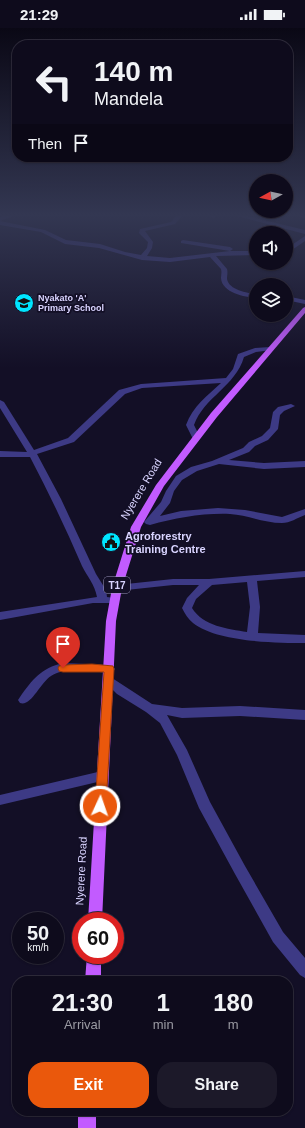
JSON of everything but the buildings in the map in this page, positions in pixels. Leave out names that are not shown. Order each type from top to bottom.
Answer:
[{"type":"main road","name":"Nyerere Road","points":[[95,912],[102,776],[109,675],[111,621],[109,600],[117,588],[136,527],[160,485],[196,437],[305,309]]},
{"type":"main road","points":[[93,976],[94,964]]},
{"type":"main road","points":[[87,1116],[87,1128]]},
{"type":"street","points":[[221,265],[225,269],[226,274],[224,280],[227,285],[237,292],[249,295]]},
{"type":"street","points":[[293,296],[304,294]]},
{"type":"street","points":[[293,299],[305,302]]},
{"type":"street","points":[[196,437],[190,425],[192,419],[207,398],[229,380],[239,365],[241,356],[259,349],[270,349]]},
{"type":"street","points":[[0,454],[33,454],[60,445],[78,435],[117,396],[129,389],[147,385],[229,380]]},
{"type":"street","points":[[0,402],[33,454],[57,499],[91,574],[109,600]]},
{"type":"street","points":[[150,522],[165,503],[179,478],[194,469],[219,462],[227,457],[246,450],[252,444],[265,438],[275,427],[276,414],[281,409],[291,406]]},
{"type":"street","points":[[219,462],[264,466],[305,464]]},
{"type":"street","points":[[136,527],[169,516],[206,512],[240,512],[280,520],[293,518],[305,512]]},
{"type":"street","points":[[117,588],[173,582],[209,582],[305,574]]},
{"type":"street","points":[[251,578],[256,594],[256,610],[252,636]]},
{"type":"street","points":[[209,582],[191,598],[187,608],[191,616],[208,626],[252,636],[305,639]]},
{"type":"street","points":[[0,616],[109,600]]},
{"type":"street","points":[[24,700],[43,676],[50,671],[76,667],[109,675],[120,690],[150,709],[164,720],[183,754],[204,804],[240,870],[278,936],[305,970]]},
{"type":"street","points":[[150,709],[182,714],[240,712],[305,715]]},
{"type":"street","points":[[0,800],[102,776]]},
{"type":"place","name":"Nyakato 'A' Primary School","points":[[24,303]]},
{"type":"place","name":"Agroforestry Training Centre","points":[[111,542]]},
{"type":"route","points":[[63,668],[92,667],[109,669],[100,806]]}]
